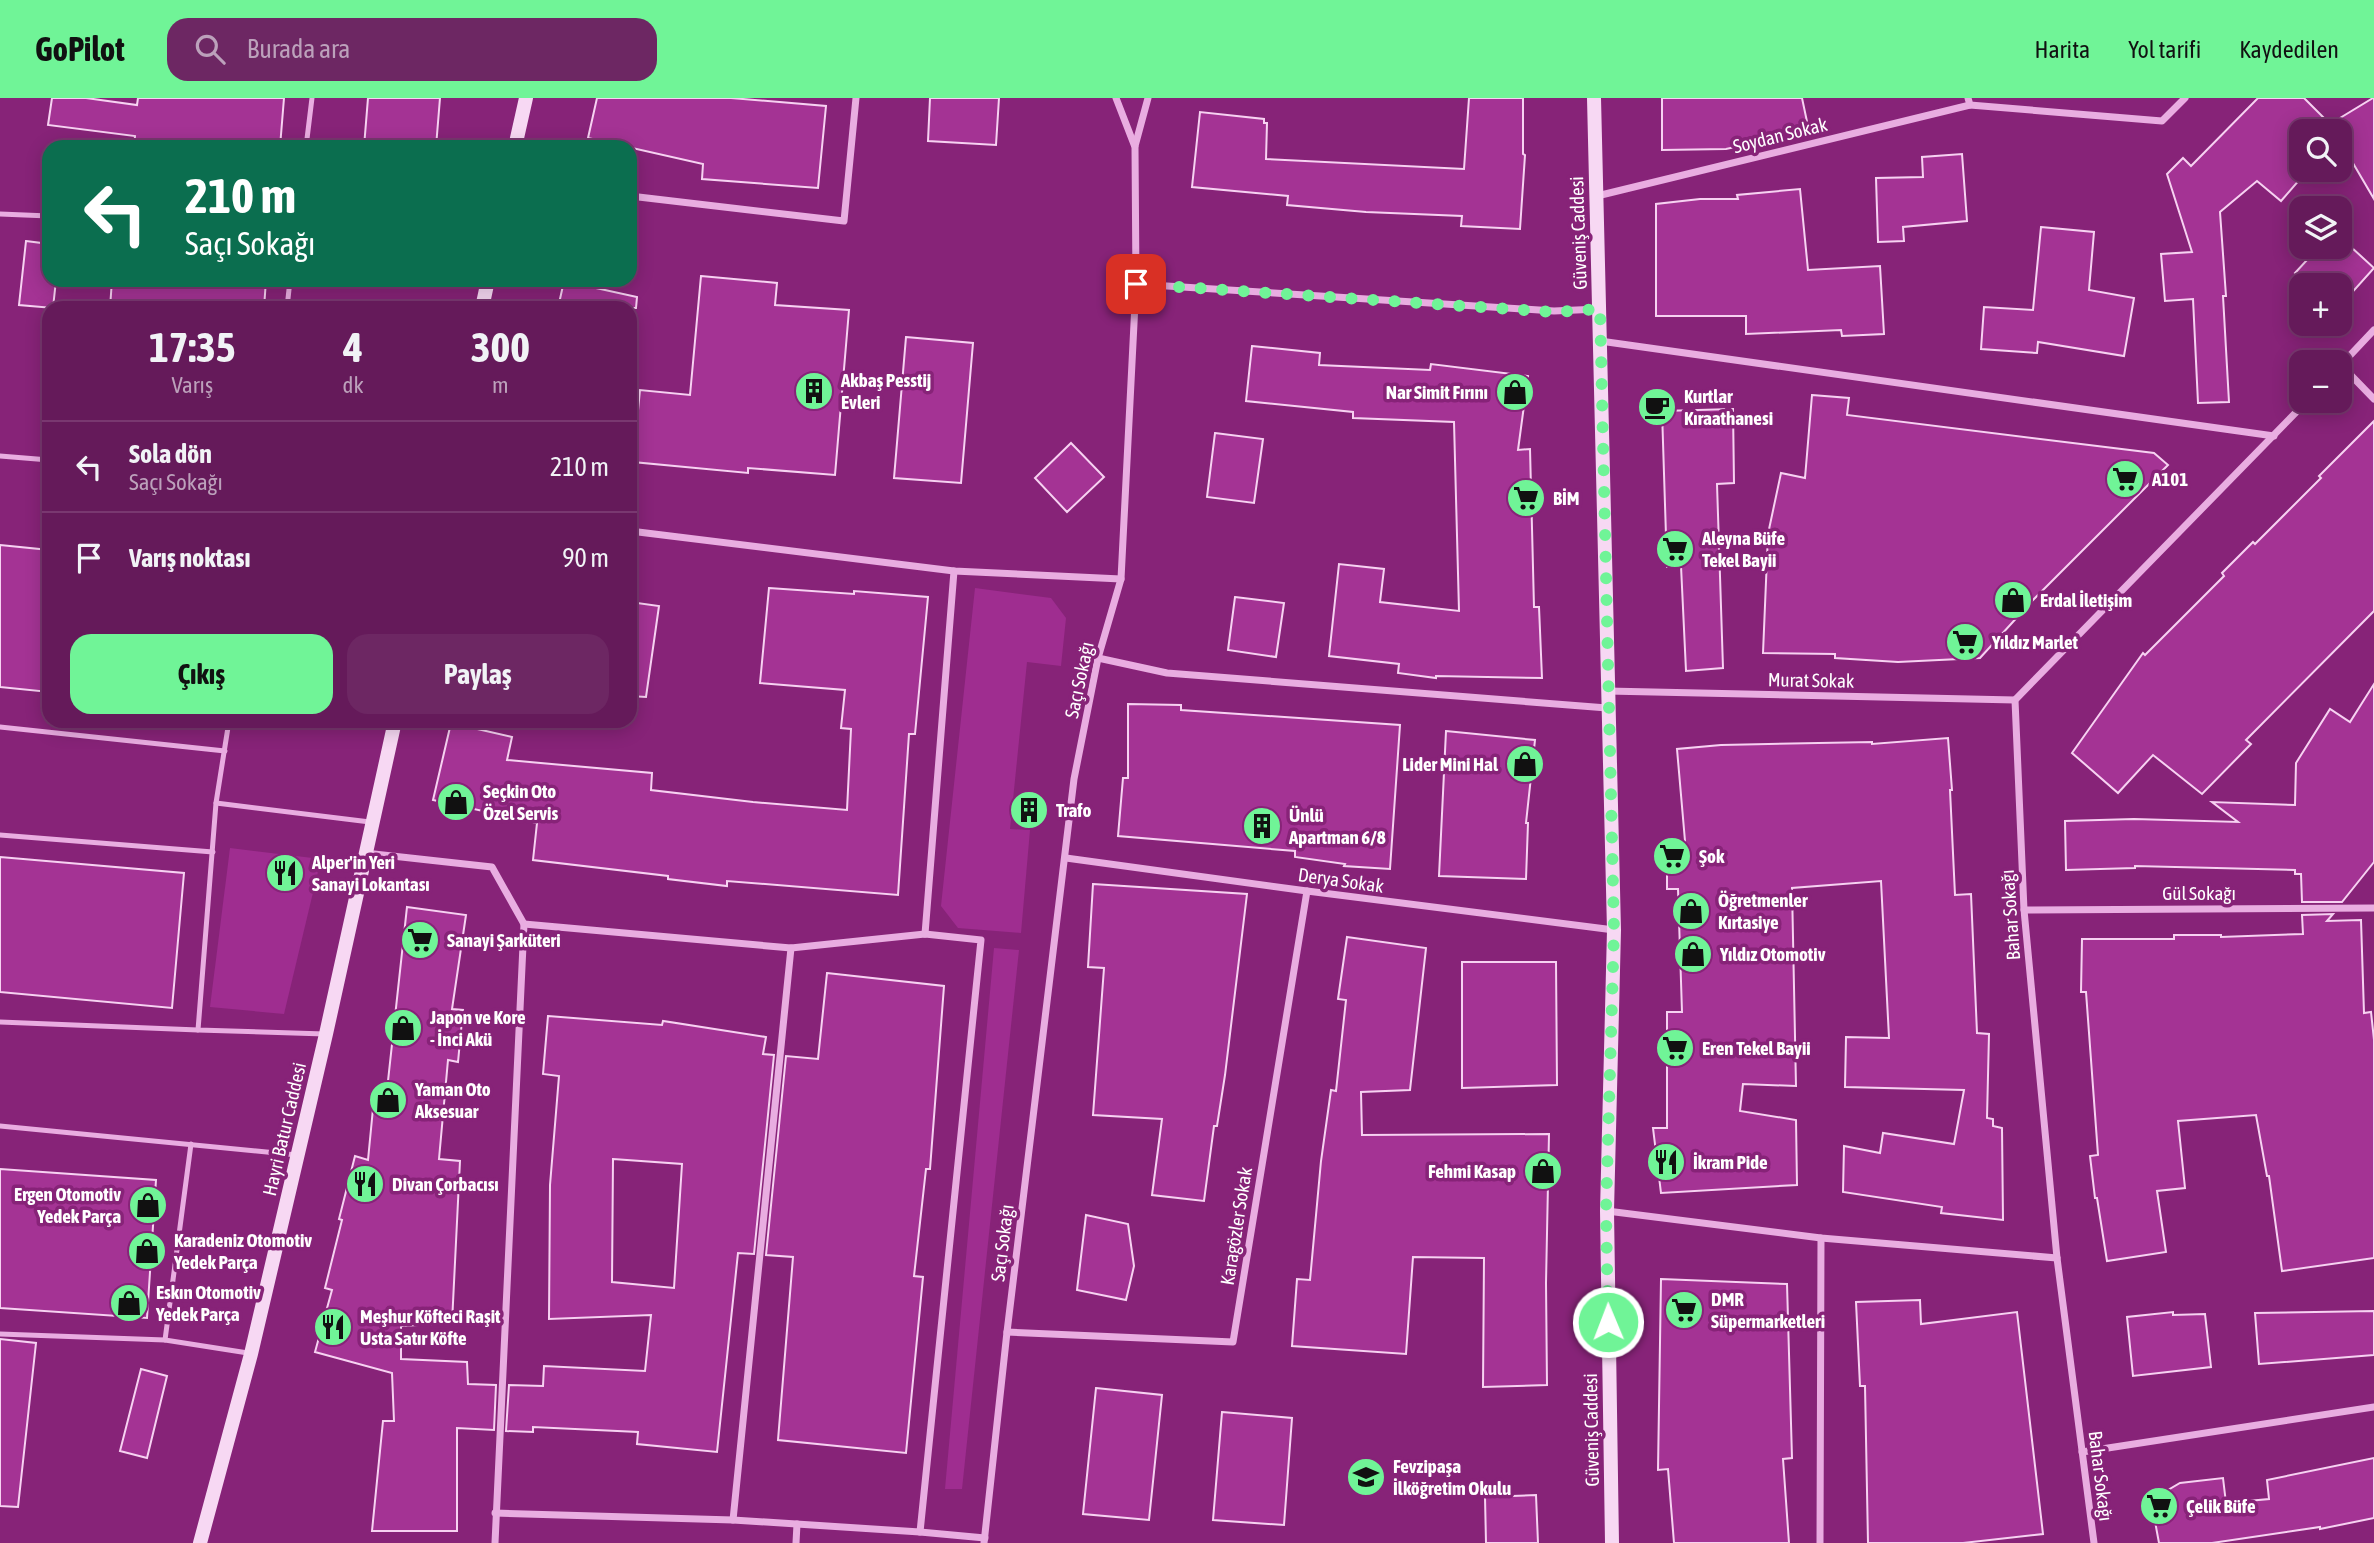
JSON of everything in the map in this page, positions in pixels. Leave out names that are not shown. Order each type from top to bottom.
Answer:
[{"type":"street","points":[[517,140],[526,98]]},
{"type":"street","points":[[637,197],[844,221],[856,98]]},
{"type":"street","points":[[1116,98],[1135,147]]},
{"type":"street","points":[[1135,147],[1148,98]]},
{"type":"street","name":"Güveniş Caddesi","points":[[1594,98],[1614,930],[1606,1211],[1612,1543]]},
{"type":"street","name":"Soydan Sokak","points":[[1596,197],[1969,102],[2162,121],[2185,98]]},
{"type":"street","name":"Saçı Sokağı","points":[[985,1540],[1007,1332],[1074,779],[1098,658],[1121,579],[1136,284],[1135,147]]},
{"type":"street","points":[[1136,284],[1554,312],[1600,309]]},
{"type":"street","points":[[2352,353],[2374,330]]},
{"type":"street","points":[[1600,341],[2274,436]]},
{"type":"street","points":[[2352,377],[2374,398]]},
{"type":"street","points":[[2015,700],[2296,413]]},
{"type":"street","points":[[637,532],[954,571],[1121,579]]},
{"type":"street","points":[[925,933],[954,571]]},
{"type":"street","points":[[1098,658],[1167,673],[1607,708]]},
{"type":"street","name":"Murat Sokak","points":[[1607,691],[2015,700]]},
{"type":"street","name":"Bahar Sokağı","points":[[2015,700],[2024,910],[2057,1258],[2094,1543]]},
{"type":"street","name":"Hayri Batur Caddesi","points":[[200,1543],[251,1354],[326,1034],[393,728]]},
{"type":"street","points":[[366,853],[492,867],[524,923],[495,1543]]},
{"type":"street","name":"Derya Sokak","points":[[1066,858],[1614,930]]},
{"type":"street","name":"Karagözler Sokak","points":[[1007,1332],[1233,1342],[1307,891]]},
{"type":"street","name":"Gül Sokağı","points":[[2024,910],[2374,908]]},
{"type":"street","points":[[524,923],[791,948],[925,933],[981,940],[920,1532]]},
{"type":"street","points":[[733,1520],[791,948]]},
{"type":"street","points":[[1606,1211],[1821,1238],[2057,1258]]},
{"type":"street","points":[[1820,1543],[1821,1238]]},
{"type":"street","points":[[2082,1452],[2374,1407]]},
{"type":"street","points":[[495,1513],[733,1520],[920,1532],[985,1540]]},
{"type":"street","points":[[796,1543],[797,1524]]},
{"type":"lane","points":[[307,140],[312,98]]},
{"type":"lane","points":[[0,215],[42,216]]},
{"type":"lane","points":[[0,456],[42,459]]},
{"type":"lane","points":[[0,727],[225,751]]},
{"type":"lane","points":[[198,1030],[216,803],[228,728]]},
{"type":"lane","points":[[216,803],[373,822]]},
{"type":"lane","points":[[0,835],[212,852]]},
{"type":"lane","points":[[0,1022],[326,1034]]},
{"type":"lane","points":[[0,1126],[297,1155]]},
{"type":"lane","points":[[165,1340],[191,1144]]},
{"type":"lane","points":[[0,1334],[165,1340],[251,1354]]},
{"type":"shaded area","points":[[975,588],[1051,598],[1066,618],[1061,666],[1027,662],[1010,829],[1030,830],[1021,933],[958,928],[941,906]]},
{"type":"shaded area","points":[[230,848],[321,859],[284,1014],[210,1007]]},
{"type":"shaded area","points":[[994,948],[1019,950],[962,1489],[945,1489]]},
{"type":"building","points":[[52,98],[86,98],[137,105],[138,98],[284,98],[281,140],[135,140],[135,136],[48,125]]},
{"type":"building","points":[[368,98],[440,98],[437,140],[365,140]]},
{"type":"building","points":[[597,98],[731,98],[826,106],[818,188],[702,179],[703,164],[637,149],[637,140],[588,138]]},
{"type":"building","points":[[930,98],[999,98],[996,145],[928,141]]},
{"type":"building","points":[[1469,98],[1523,98],[1525,155],[1520,229],[1461,226],[1462,216],[1287,205],[1288,196],[1192,187],[1200,112],[1264,119],[1264,123],[1267,123],[1266,159],[1464,169]]},
{"type":"building","points":[[1662,98],[1802,98],[1809,131],[1726,149],[1662,150]]},
{"type":"building","points":[[2258,98],[2304,98],[2325,119],[2289,119],[2289,182],[2298,182],[2281,201],[2257,181],[2220,212],[2229,402],[2198,403],[2193,299],[2165,301],[2161,254],[2192,252],[2167,174],[2183,158],[2191,166]]},
{"type":"building","points":[[2374,98],[2374,199],[2352,161],[2352,119],[2340,118]]},
{"type":"building","points":[[1962,154],[1967,221],[1903,227],[1904,241],[1878,242],[1876,178],[1923,177],[1922,157]]},
{"type":"building","points":[[1800,189],[1808,270],[1880,266],[1884,334],[1842,336],[1841,330],[1746,334],[1746,316],[1656,316],[1656,204],[1700,199],[1738,199],[1737,195]]},
{"type":"building","points":[[2041,227],[2094,232],[2089,290],[2134,298],[2124,356],[2038,342],[2037,353],[1981,349],[1984,307],[2033,310]]},
{"type":"building","points":[[26,241],[42,243],[42,287],[55,287],[54,301],[42,301],[42,307],[19,305]]},
{"type":"building","points":[[2352,248],[2374,268],[2352,293],[2352,273],[2295,273],[2308,259],[2352,259]]},
{"type":"building","points":[[701,276],[777,283],[775,305],[849,310],[835,475],[748,468],[748,473],[637,462],[640,390],[690,395]]},
{"type":"building","points":[[112,287],[266,287],[264,301],[110,301]]},
{"type":"building","points":[[563,287],[591,287],[637,297],[637,301],[560,301]]},
{"type":"building","points":[[906,337],[973,343],[961,483],[894,478]]},
{"type":"building","points":[[1252,346],[1320,353],[1319,365],[1430,370],[1431,364],[1528,376],[1518,450],[1530,449],[1534,607],[1539,607],[1542,678],[1436,678],[1398,673],[1399,664],[1329,656],[1339,564],[1384,569],[1380,602],[1459,611],[1454,422],[1353,418],[1353,412],[1246,401]]},
{"type":"building","points":[[1812,395],[1849,398],[1847,415],[2154,453],[2168,465],[2032,601],[1980,658],[1898,662],[1835,658],[1835,654],[1763,653],[1768,534],[1781,473],[1805,478]]},
{"type":"building","points":[[1733,409],[1734,483],[1717,484],[1723,668],[1686,671],[1681,566],[1667,567],[1662,411]]},
{"type":"building","points":[[2374,421],[2374,611],[2246,740],[2251,744],[2202,794],[2153,755],[2118,793],[2072,753],[2143,653],[2145,655],[2224,576],[2222,573],[2321,478],[2319,476]]},
{"type":"building","points":[[1215,433],[1263,439],[1254,503],[1207,497]]},
{"type":"building","points":[[1071,443],[1104,477],[1067,512],[1035,478]]},
{"type":"building","points":[[0,545],[42,549],[42,691],[0,687]]},
{"type":"building","points":[[769,588],[928,597],[915,734],[909,734],[898,895],[727,881],[727,886],[533,860],[537,823],[433,800],[450,728],[473,728],[512,737],[507,760],[652,773],[651,790],[847,810],[851,729],[841,728],[845,690],[760,683]]},
{"type":"building","points":[[1235,597],[1284,603],[1276,657],[1228,650]]},
{"type":"building","points":[[637,603],[659,606],[646,697],[637,696]]},
{"type":"building","points":[[2374,684],[2374,862],[2342,902],[2302,902],[2301,874],[2295,874],[2295,870],[2135,866],[2066,870],[2065,821],[2134,819],[2238,822],[2212,802],[2295,805],[2296,763],[2330,709],[2350,722]]},
{"type":"building","points":[[1128,704],[1181,705],[1181,710],[1400,725],[1390,869],[1344,866],[1345,864],[1295,857],[1295,851],[1118,836],[1123,778],[1128,778]]},
{"type":"building","points":[[1446,731],[1535,740],[1526,823],[1526,879],[1439,876]]},
{"type":"building","points":[[1948,738],[1955,895],[1971,894],[1977,1033],[1989,1034],[1987,1118],[1993,1119],[1993,1126],[2002,1128],[2003,1220],[1941,1213],[1942,1207],[1843,1192],[1844,1146],[1880,1153],[1883,1133],[1954,1144],[1964,1090],[1845,1087],[1846,1037],[1889,1038],[1881,881],[1792,888],[1796,1086],[1743,1084],[1740,1111],[1796,1120],[1797,1185],[1661,1193],[1653,1128],[1667,1128],[1667,1012],[1682,1012],[1678,889],[1667,889],[1667,841],[1685,841],[1677,749],[1721,745],[1872,744]]},
{"type":"building","points":[[0,857],[184,873],[172,1008],[0,992]]},
{"type":"building","points":[[1093,884],[1247,894],[1225,1075],[1217,1126],[1214,1126],[1204,1201],[1152,1195],[1162,1119],[1093,1115],[1104,968],[1088,967]]},
{"type":"building","points":[[407,907],[466,915],[452,1009],[463,1010],[458,1062],[448,1060],[439,1159],[460,1161],[452,1323],[401,1326],[401,1359],[467,1362],[468,1384],[496,1385],[494,1430],[457,1428],[457,1531],[372,1531],[383,1421],[394,1421],[392,1373],[315,1352],[332,1290],[325,1288],[355,1156],[368,1160],[375,1088],[387,1090]]},
{"type":"building","points":[[2333,914],[2327,921],[2361,920],[2364,1013],[2371,1012],[2374,1040],[2374,1258],[2282,1271],[2269,1176],[2256,1115],[2178,1121],[2185,1188],[2157,1191],[2166,1252],[2107,1261],[2090,1156],[2098,1155],[2086,992],[2081,992],[2082,939],[2303,934],[2302,915]]},
{"type":"building","points":[[1347,937],[1426,948],[1410,1090],[1361,1092],[1362,1135],[1549,1134],[1547,1385],[1483,1387],[1484,1258],[1413,1257],[1406,1354],[1292,1346],[1297,1279],[1310,1280],[1321,1161],[1331,1090],[1336,1091],[1346,1000],[1338,999]]},
{"type":"building","points":[[1462,962],[1556,962],[1557,1085],[1462,1088]]},
{"type":"building","points":[[827,973],[944,986],[930,1169],[926,1169],[914,1276],[923,1277],[906,1453],[778,1440],[793,1257],[766,1255],[786,1056],[818,1059]]},
{"type":"building","points":[[548,1016],[662,1025],[663,1021],[766,1037],[763,1054],[774,1055],[754,1254],[738,1253],[717,1452],[637,1444],[638,1432],[533,1427],[533,1432],[506,1431],[509,1385],[543,1386],[544,1366],[645,1371],[651,1315],[549,1319],[550,1185],[559,1076],[543,1074]],"holes":[[[613,1159],[682,1164],[674,1288],[612,1282]]]},
{"type":"building","points":[[0,1169],[156,1180],[147,1318],[0,1308]]},
{"type":"building","points":[[1086,1215],[1128,1224],[1134,1266],[1126,1300],[1077,1290]]},
{"type":"building","points":[[1661,1279],[1787,1284],[1792,1458],[1783,1459],[1789,1543],[1674,1543],[1668,1469],[1658,1470]]},
{"type":"building","points":[[1920,1300],[1921,1324],[2017,1312],[2043,1534],[1963,1543],[1868,1543],[1865,1386],[1860,1386],[1856,1302]]},
{"type":"building","points":[[2374,1311],[2374,1355],[2259,1364],[2255,1313]]},
{"type":"building","points":[[2173,1312],[2173,1315],[2205,1314],[2211,1367],[2133,1376],[2127,1317]]},
{"type":"building","points":[[0,1339],[36,1343],[18,1507],[0,1506]]},
{"type":"building","points":[[141,1369],[167,1376],[147,1458],[120,1451]]},
{"type":"building","points":[[1096,1388],[1162,1395],[1149,1520],[1083,1514]]},
{"type":"building","points":[[1222,1412],[1292,1418],[1284,1525],[1213,1520]]},
{"type":"building","points":[[2374,1458],[2374,1518],[2320,1529],[2212,1543],[2159,1543],[2151,1500],[2180,1483],[2223,1478],[2226,1503],[2269,1499],[2267,1480]]},
{"type":"building","points":[[1536,1495],[1538,1543],[1486,1543],[1485,1497]]},
{"type":"place","name":"Akbaş Pesstij Evleri","points":[[814,391]]},
{"type":"place","name":"Nar Simit Fırını","points":[[1515,392]]},
{"type":"place","name":"Kurtlar Kıraathanesi","points":[[1657,407]]},
{"type":"place","name":"A101","points":[[2125,479]]},
{"type":"place","name":"BİM","points":[[1526,498]]},
{"type":"place","name":"Aleyna Büfe Tekel Bayii","points":[[1675,549]]},
{"type":"place","name":"Erdal İletişim","points":[[2013,600]]},
{"type":"place","name":"Yıldız Marlet","points":[[1965,642]]},
{"type":"place","name":"Lider Mini Hal","points":[[1525,764]]},
{"type":"place","name":"Seçkin Oto Özel Servis","points":[[456,802]]},
{"type":"place","name":"Trafo","points":[[1029,810]]},
{"type":"place","name":"Ünlü Apartman 6/8","points":[[1262,826]]},
{"type":"place","name":"Şok","points":[[1672,856]]},
{"type":"place","name":"Alper'in Yeri Sanayi Lokantası","points":[[285,873]]},
{"type":"place","name":"Öğretmenler Kırtasiye","points":[[1691,911]]},
{"type":"place","name":"Sanayi Şarküteri","points":[[420,940]]},
{"type":"place","name":"Yıldız Otomotiv","points":[[1693,954]]},
{"type":"place","name":"Japon ve Kore - İnci Akü","points":[[403,1028]]},
{"type":"place","name":"Eren Tekel Bayii","points":[[1675,1048]]},
{"type":"place","name":"Yaman Oto Aksesuar","points":[[388,1100]]},
{"type":"place","name":"İkram Pide","points":[[1666,1162]]},
{"type":"place","name":"Fehmi Kasap","points":[[1543,1171]]},
{"type":"place","name":"Divan Çorbacısı","points":[[365,1184]]},
{"type":"place","name":"Ergen Otomotiv Yedek Parça","points":[[148,1205]]},
{"type":"place","name":"Karadeniz Otomotiv Yedek Parça","points":[[147,1251]]},
{"type":"place","name":"Eskın Otomotiv Yedek Parça","points":[[129,1303]]},
{"type":"place","name":"DMR Süpermarketleri","points":[[1684,1310]]},
{"type":"place","name":"Meşhur Köfteci Raşit Usta Satır Köfte","points":[[333,1327]]},
{"type":"place","name":"Fevzipaşa İlköğretim Okulu","points":[[1366,1477]]},
{"type":"place","name":"Çelik Büfe","points":[[2159,1506]]},
{"type":"route","points":[[1136,284],[1554,312],[1600,309],[1614,930],[1606,1211],[1608,1322]]}]
